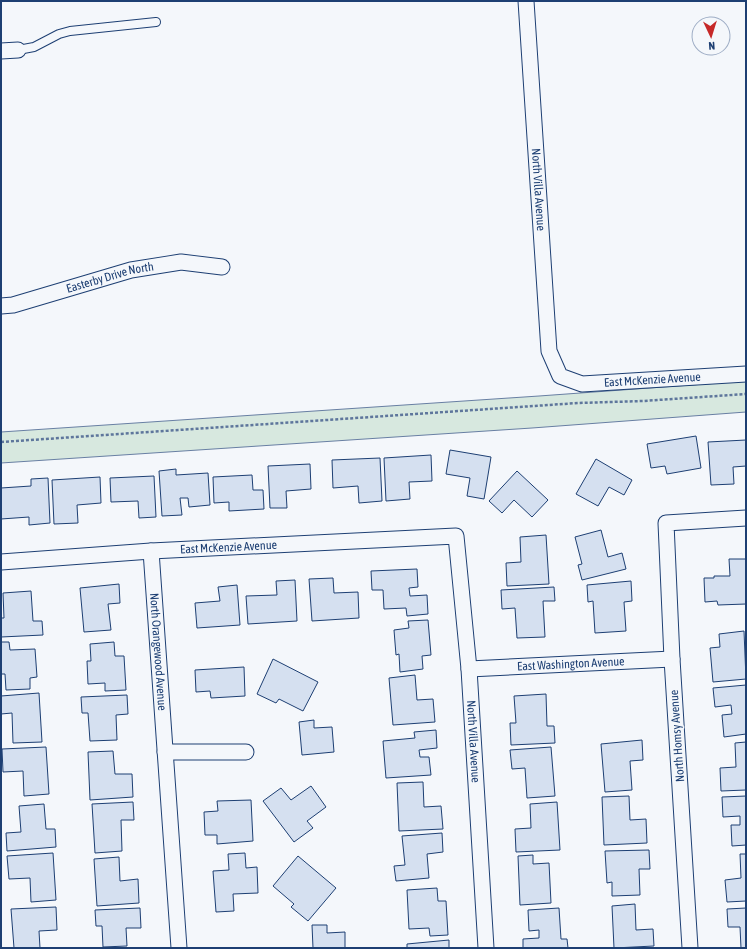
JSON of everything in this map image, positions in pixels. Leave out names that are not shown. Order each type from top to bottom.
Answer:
[{"type":"street","name":"North Villa Avenue","points":[[526,1],[549,351],[560,376]]},
{"type":"street","points":[[1,51],[18,50]]},
{"type":"street","name":"Easterby Drive North","points":[[1,306],[13,305],[132,270],[181,262],[222,267]]},
{"type":"street","name":"East McKenzie Avenue","points":[[560,376],[582,384],[746,374]]},
{"type":"street","name":"North Homsy Avenue","points":[[690,948],[672,659],[666,523],[746,518]]},
{"type":"street","name":"North Villa Avenue","points":[[456,536],[469,669],[486,948]]},
{"type":"street","name":"East McKenzie Avenue","points":[[1,562],[151,552],[456,536]]},
{"type":"street","name":"North Orangewood Avenue","points":[[151,552],[179,948]]},
{"type":"street","name":"East Washington Avenue","points":[[469,669],[672,659]]},
{"type":"street","points":[[165,752],[246,752]]},
{"type":"lane","points":[[18,50],[34,47],[59,34],[70,31],[156,22]]},
{"type":"path","points":[[1,442],[570,403],[643,401],[746,394]]},
{"type":"shaded area","points":[[746,381],[746,412],[532,428],[1,463],[1,432]]},
{"type":"building","points":[[696,436],[701,468],[667,474],[665,466],[651,468],[647,444]]},
{"type":"building","points":[[746,440],[746,466],[733,467],[734,484],[711,485],[708,442]]},
{"type":"building","points":[[450,450],[491,457],[484,499],[467,496],[470,478],[446,474]]},
{"type":"building","points":[[431,455],[432,481],[409,482],[410,499],[386,501],[384,458]]},
{"type":"building","points":[[380,458],[382,501],[359,503],[358,486],[333,488],[332,460]]},
{"type":"building","points":[[596,459],[632,480],[624,495],[609,487],[598,506],[576,494]]},
{"type":"building","points":[[310,464],[311,489],[286,491],[287,508],[270,508],[268,466]]},
{"type":"building","points":[[176,469],[176,475],[208,473],[210,505],[189,507],[188,498],[180,498],[182,515],[162,516],[159,471]]},
{"type":"building","points":[[517,471],[548,500],[532,517],[514,500],[502,513],[489,501]]},
{"type":"building","points":[[252,475],[253,490],[263,490],[264,509],[229,511],[229,502],[214,503],[213,477]]},
{"type":"building","points":[[154,476],[156,517],[139,518],[138,501],[111,502],[110,478]]},
{"type":"building","points":[[100,477],[101,503],[77,505],[78,523],[54,524],[52,480]]},
{"type":"building","points":[[48,478],[50,523],[29,525],[29,517],[1,519],[1,488],[31,486],[31,479]]},
{"type":"building","points":[[601,530],[608,557],[622,553],[626,569],[582,580],[578,565],[582,564],[575,537]]},
{"type":"building","points":[[546,535],[549,584],[507,586],[506,563],[521,562],[520,537]]},
{"type":"building","points":[[729,559],[746,559],[746,604],[718,605],[717,601],[705,602],[704,578],[714,578],[714,576],[730,576]]},
{"type":"building","points":[[417,569],[418,587],[409,588],[410,596],[427,595],[428,614],[407,616],[406,608],[384,609],[383,590],[372,590],[371,571]]},
{"type":"building","points":[[333,578],[334,593],[358,592],[359,618],[312,621],[309,579]]},
{"type":"building","points":[[295,580],[297,621],[248,624],[246,596],[277,595],[276,581]]},
{"type":"building","points":[[631,581],[632,601],[624,602],[626,631],[595,633],[593,601],[588,602],[587,585]]},
{"type":"building","points":[[119,584],[120,603],[108,604],[111,630],[84,632],[80,588]]},
{"type":"building","points":[[237,585],[240,625],[197,628],[195,603],[220,601],[218,587]]},
{"type":"building","points":[[554,587],[555,601],[543,601],[545,637],[517,638],[515,608],[502,609],[501,590]]},
{"type":"building","points":[[31,591],[33,621],[42,621],[43,635],[1,637],[1,618],[4,618],[3,593]]},
{"type":"building","points":[[428,620],[431,655],[422,656],[423,669],[400,672],[399,654],[396,655],[394,630],[409,628],[408,621]]},
{"type":"building","points":[[744,631],[746,679],[713,682],[710,648],[720,647],[719,634]]},
{"type":"building","points":[[1,642],[9,642],[10,650],[35,649],[37,677],[30,678],[30,689],[6,690],[5,674],[1,674]]},
{"type":"building","points":[[114,642],[115,656],[124,656],[126,690],[105,691],[105,683],[88,684],[87,661],[91,661],[90,644]]},
{"type":"building","points":[[273,659],[318,682],[303,711],[279,699],[276,703],[257,694]]},
{"type":"building","points":[[244,667],[245,696],[211,698],[210,691],[196,692],[195,670]]},
{"type":"building","points":[[415,675],[417,700],[433,699],[435,722],[393,725],[389,678]]},
{"type":"building","points":[[746,685],[746,734],[724,737],[722,715],[732,714],[731,705],[715,707],[713,688]]},
{"type":"building","points":[[39,693],[42,742],[13,743],[12,713],[1,714],[1,696]]},
{"type":"building","points":[[546,694],[547,726],[554,726],[555,743],[511,745],[510,723],[516,723],[514,696]]},
{"type":"building","points":[[127,695],[128,714],[116,715],[117,740],[90,741],[88,713],[82,713],[81,697]]},
{"type":"building","points":[[314,720],[314,728],[332,727],[334,752],[302,755],[299,722]]},
{"type":"building","points":[[436,730],[437,748],[419,750],[420,757],[429,757],[431,775],[386,778],[383,741],[415,738],[414,732]]},
{"type":"building","points":[[642,740],[643,760],[630,761],[632,790],[605,792],[601,744]]},
{"type":"building","points":[[746,742],[746,790],[721,791],[720,768],[736,767],[735,743]]},
{"type":"building","points":[[46,747],[49,794],[24,796],[23,771],[3,772],[2,749]]},
{"type":"building","points":[[551,747],[555,796],[527,798],[525,768],[512,769],[510,750]]},
{"type":"building","points":[[113,751],[115,774],[132,774],[133,797],[90,800],[88,752]]},
{"type":"building","points":[[423,782],[424,807],[441,806],[443,829],[399,831],[397,783]]},
{"type":"building","points":[[311,786],[326,807],[307,821],[313,828],[294,842],[263,801],[281,788],[291,800]]},
{"type":"building","points":[[629,796],[630,820],[646,819],[647,843],[604,845],[602,797]]},
{"type":"building","points":[[746,796],[746,845],[732,846],[731,825],[740,825],[740,816],[723,817],[722,797]]},
{"type":"building","points":[[251,800],[253,841],[217,844],[217,835],[205,835],[204,812],[218,811],[217,801]]},
{"type":"building","points":[[133,802],[134,820],[121,820],[122,851],[95,853],[92,804]]},
{"type":"building","points":[[557,802],[560,850],[516,852],[515,829],[531,828],[530,804]]},
{"type":"building","points":[[44,804],[46,829],[55,829],[56,847],[7,851],[6,833],[21,832],[19,806]]},
{"type":"building","points":[[442,833],[443,852],[427,854],[429,878],[396,881],[394,866],[405,865],[402,836]]},
{"type":"building","points":[[649,850],[650,869],[639,869],[640,895],[612,896],[612,882],[607,883],[605,851]]},
{"type":"building","points":[[53,853],[56,900],[31,902],[30,878],[9,879],[7,856]]},
{"type":"building","points":[[245,853],[246,868],[257,867],[258,893],[233,894],[234,911],[216,912],[213,871],[229,870],[228,854]]},
{"type":"building","points":[[740,854],[746,854],[746,901],[727,902],[725,880],[741,878]]},
{"type":"building","points":[[533,855],[533,864],[549,863],[551,903],[520,905],[518,856]]},
{"type":"building","points":[[298,856],[336,888],[308,921],[291,907],[294,904],[273,886]]},
{"type":"building","points":[[119,857],[120,881],[138,879],[139,903],[97,906],[94,859]]},
{"type":"building","points":[[437,888],[438,901],[446,901],[448,935],[430,936],[429,928],[409,929],[407,890]]},
{"type":"building","points":[[635,904],[636,930],[653,929],[654,946],[614,948],[612,906]]},
{"type":"building","points":[[56,907],[57,930],[39,931],[40,948],[14,948],[11,909]]},
{"type":"building","points":[[140,908],[141,928],[126,928],[127,946],[103,947],[102,926],[96,926],[95,910]]},
{"type":"building","points":[[559,908],[561,939],[567,939],[568,948],[523,948],[523,939],[539,938],[539,930],[529,931],[528,910]]},
{"type":"building","points":[[746,908],[746,948],[741,948],[740,927],[728,927],[727,909]]},
{"type":"building","points":[[312,925],[327,925],[327,933],[345,932],[345,948],[313,948]]},
{"type":"building","points":[[449,940],[449,948],[407,948],[407,944]]}]
